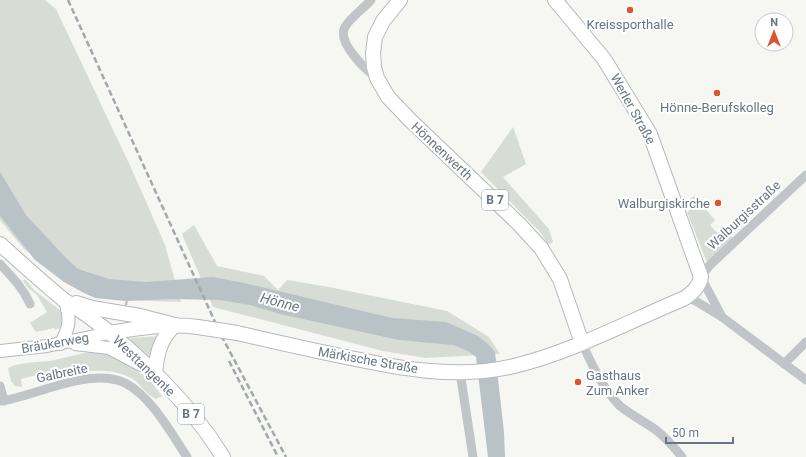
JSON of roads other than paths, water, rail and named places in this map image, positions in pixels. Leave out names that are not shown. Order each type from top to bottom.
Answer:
[{"type":"main road","name":"Hönnenwerth","points":[[399,0],[383,21],[375,37],[373,53],[374,67],[377,78],[388,97],[410,120],[519,224],[541,248],[560,280],[582,343]]},
{"type":"main road","name":"Werler Straße","points":[[555,0],[604,59],[650,134],[701,276]]},
{"type":"main road","name":"Westtangente","points":[[0,244],[35,276],[65,300],[87,315],[155,373],[193,416],[223,457]]},
{"type":"main road","name":"Märkische Straße","points":[[109,333],[138,328],[175,325],[198,327],[399,368],[464,372],[495,370],[550,355],[582,343],[685,298],[694,292],[699,284],[701,276]]},
{"type":"main road","points":[[65,300],[92,308],[140,316],[175,325]]},
{"type":"main road","points":[[65,300],[69,314],[68,331],[60,344],[110,348],[155,373],[157,355],[161,343],[167,333],[175,325]]},
{"type":"main road","name":"Bräukerweg","points":[[0,351],[26,350],[109,333]]},
{"type":"street","name":"Hönnenwerth","points":[[371,0],[345,27],[343,36],[348,47],[364,68],[377,78]]},
{"type":"street","name":"Walburgisstraße","points":[[701,276],[709,266],[806,175]]},
{"type":"street","points":[[0,264],[18,283],[24,291],[30,304]]},
{"type":"street","points":[[701,276],[722,317]]},
{"type":"street","points":[[685,298],[694,300],[722,317],[806,380]]},
{"type":"street","points":[[784,364],[806,342]]},
{"type":"street","points":[[582,343],[593,366],[609,393],[621,406],[666,439],[682,457]]},
{"type":"street","points":[[464,372],[472,457]]},
{"type":"street","name":"Galbreite","points":[[2,401],[63,384],[92,378],[113,379],[124,383],[138,392],[152,406],[187,457]]},
{"type":"street","points":[[0,386],[2,401]]},
{"type":"water","name":"Hönne","points":[[0,172],[26,215],[78,269],[109,279],[146,282],[213,277],[392,318],[446,322],[478,336],[495,352],[504,432],[505,457],[488,457],[476,357],[468,351],[453,345],[399,340],[280,314],[250,305],[220,300],[171,299],[125,301],[95,298],[64,282],[35,260],[0,216]]},
{"type":"waterway","points":[[126,305],[127,298]]},
{"type":"railway","points":[[68,0],[221,335],[286,457]]},
{"type":"railway","points":[[229,361],[278,457]]},
{"type":"place","name":"Kreissporthalle","points":[[630,10]]},
{"type":"place","name":"Hönne-Berufskolleg","points":[[717,93]]},
{"type":"place","name":"Walburgiskirche","points":[[718,203]]},
{"type":"place","name":"Gasthaus Zum Anker","points":[[578,382]]}]
